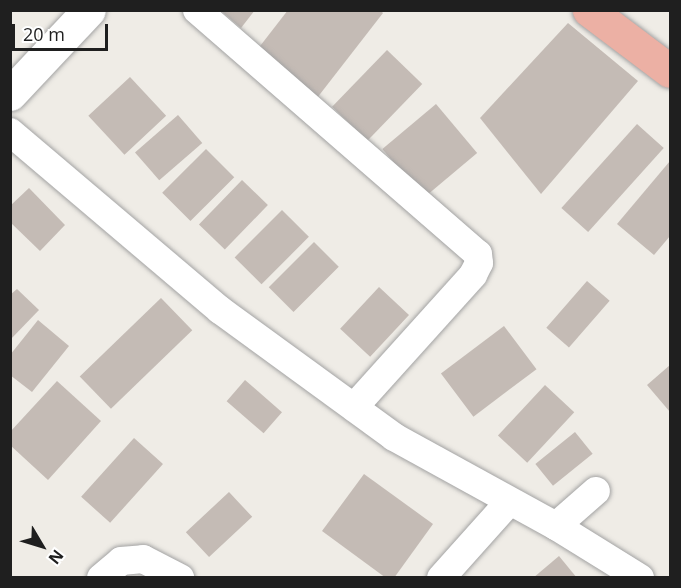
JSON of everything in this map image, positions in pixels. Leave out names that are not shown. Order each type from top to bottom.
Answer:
[{"type":"highway","points":[[590,11],[670,71]]},
{"type":"street","points":[[10,94],[89,10]]},
{"type":"street","points":[[197,10],[478,254],[479,263],[473,275],[354,407]]},
{"type":"street","points":[[10,132],[202,296],[394,437],[508,503],[556,526],[640,578]]},
{"type":"street","points":[[556,526],[596,491]]},
{"type":"street","points":[[441,578],[508,503]]},
{"type":"street","points":[[101,578],[121,561],[143,559],[180,578]]},
{"type":"building","points":[[220,10],[255,10],[241,28]]},
{"type":"building","points":[[288,10],[380,10],[383,13],[317,98],[257,50]]},
{"type":"building","points":[[568,23],[638,81],[541,194],[480,118]]},
{"type":"building","points":[[387,50],[422,84],[367,141],[332,107]]},
{"type":"building","points":[[130,77],[166,116],[124,155],[88,116]]},
{"type":"building","points":[[436,104],[477,153],[424,198],[382,149]]},
{"type":"building","points":[[178,115],[202,143],[159,180],[135,152]]},
{"type":"building","points":[[637,124],[664,148],[588,232],[561,208]]},
{"type":"building","points":[[206,149],[234,177],[190,221],[162,193]]},
{"type":"building","points":[[670,161],[670,236],[654,255],[617,224]]},
{"type":"building","points":[[242,180],[268,205],[225,250],[199,225]]},
{"type":"building","points":[[29,188],[65,225],[40,251],[10,222],[10,206]]},
{"type":"building","points":[[282,210],[309,237],[261,284],[235,257]]},
{"type":"building","points":[[314,242],[339,267],[293,312],[269,287]]},
{"type":"building","points":[[587,281],[610,301],[569,347],[546,328]]},
{"type":"building","points":[[379,287],[409,315],[370,357],[340,329]]},
{"type":"building","points":[[17,289],[39,310],[10,340],[10,295]]},
{"type":"building","points":[[161,298],[192,330],[111,409],[80,376]]},
{"type":"building","points":[[38,320],[69,346],[32,392],[10,375],[10,355]]},
{"type":"building","points":[[504,326],[536,369],[473,417],[441,374]]},
{"type":"building","points":[[670,365],[670,412],[647,385]]},
{"type":"building","points":[[245,380],[282,412],[264,433],[227,401]]},
{"type":"building","points":[[57,381],[101,421],[48,480],[10,445],[10,432]]},
{"type":"building","points":[[545,385],[574,412],[527,463],[498,435]]},
{"type":"building","points":[[575,432],[593,454],[553,486],[535,464]]},
{"type":"building","points":[[134,438],[163,464],[110,523],[81,497]]},
{"type":"building","points":[[364,474],[433,524],[394,578],[386,578],[322,531]]},
{"type":"building","points":[[229,492],[252,517],[209,557],[186,532]]},
{"type":"building","points":[[559,556],[577,578],[533,578]]}]
